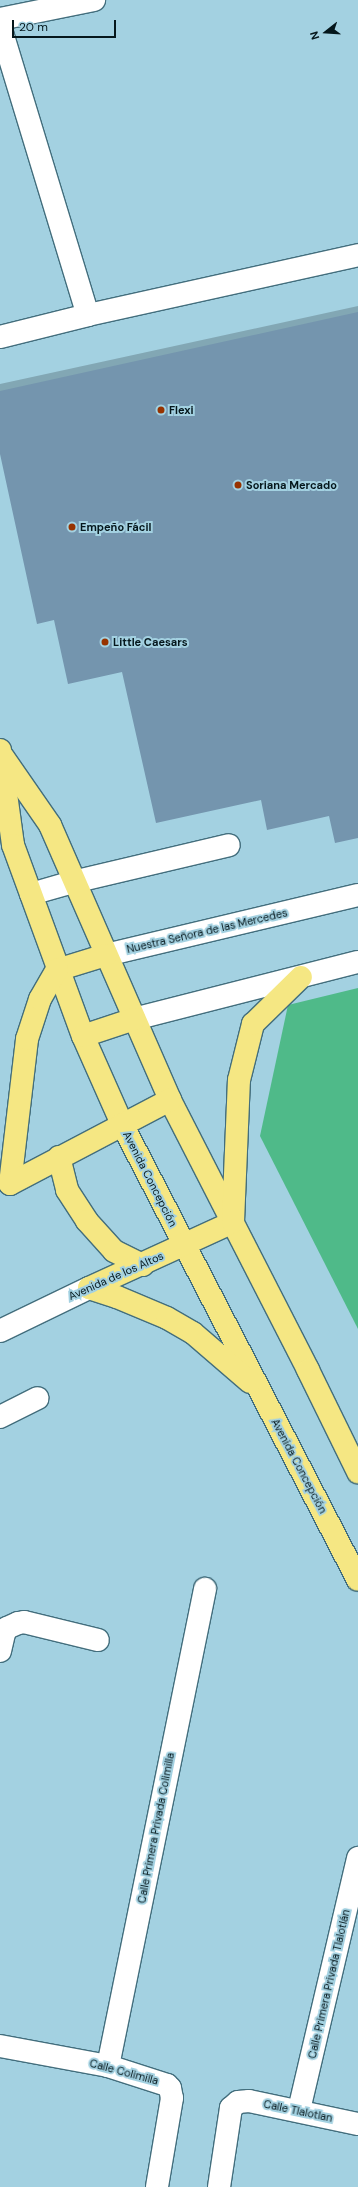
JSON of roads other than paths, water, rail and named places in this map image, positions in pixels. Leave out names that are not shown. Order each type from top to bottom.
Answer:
[{"type":"main road","name":"Avenida Concepción","points":[[1,753],[50,825],[73,882],[170,1100],[358,1472]]},
{"type":"main road","name":"Avenida Concepción","points":[[1,753],[13,844],[57,970],[83,1036],[122,1124],[258,1390],[358,1580]]},
{"type":"main road","name":"Nuestra Señora de las Mercedes","points":[[57,970],[106,955]]},
{"type":"main road","points":[[5,1186],[27,1040],[40,999],[57,970]]},
{"type":"main road","points":[[233,1222],[239,1080],[252,1024],[301,977]]},
{"type":"main road","points":[[83,1036],[134,1019]]},
{"type":"main road","points":[[5,1186],[170,1100]]},
{"type":"main road","points":[[59,1157],[67,1190],[87,1221],[114,1251],[143,1265]]},
{"type":"main road","name":"Avenida de los Altos","points":[[89,1288],[143,1265],[233,1222]]},
{"type":"main road","points":[[89,1288],[117,1296],[167,1318],[193,1333],[258,1390]]},
{"type":"street","points":[[0,19],[94,0]]},
{"type":"street","points":[[0,26],[88,315]]},
{"type":"street","points":[[0,337],[88,315],[358,255]]},
{"type":"street","points":[[31,894],[73,882],[228,845]]},
{"type":"street","name":"Nuestra Señora de las Mercedes","points":[[106,955],[358,895]]},
{"type":"street","points":[[134,1019],[358,962]]},
{"type":"street","name":"Avenida de los Altos","points":[[0,1331],[89,1288]]},
{"type":"street","points":[[0,1417],[38,1398]]},
{"type":"street","name":"Calle Primera Privada Colimilla","points":[[108,2066],[205,1590]]},
{"type":"street","points":[[0,1651],[4,1633],[7,1628],[24,1622],[98,1640]]},
{"type":"street","name":"Calle Primera Privada Tlalotlán","points":[[300,2110],[358,1858]]},
{"type":"street","name":"Calle Colimilla","points":[[0,2046],[108,2066],[164,2082],[170,2088],[172,2098],[157,2187]]},
{"type":"street","name":"Calle Tlalotlan","points":[[219,2187],[231,2108],[238,2102],[250,2101],[300,2110],[358,2124]]},
{"type":"place","name":"Flexi","points":[[161,410]]},
{"type":"place","name":"Soriana Mercado","points":[[238,485]]},
{"type":"place","name":"Empeño Fácil","points":[[72,527]]},
{"type":"place","name":"Little Caesars","points":[[105,642]]}]
